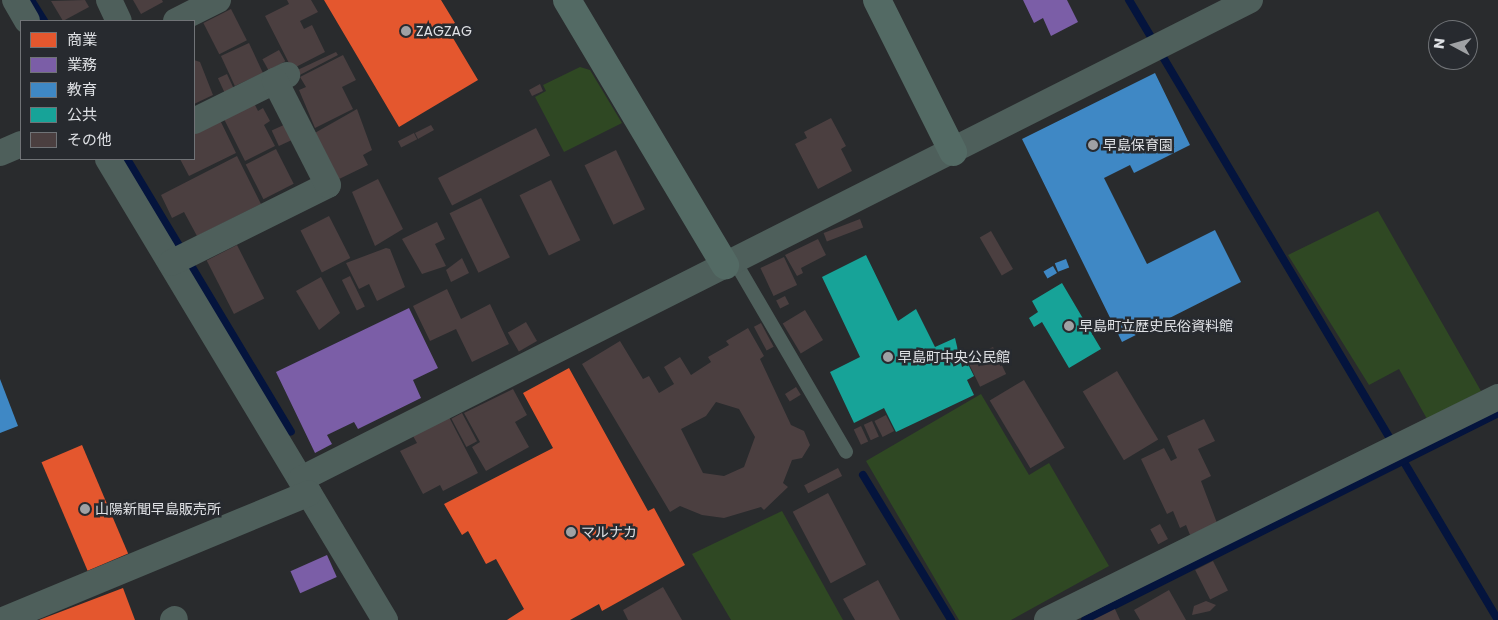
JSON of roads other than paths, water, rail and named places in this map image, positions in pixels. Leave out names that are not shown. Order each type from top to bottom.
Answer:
[{"type":"street","points":[[15,0],[26,20]]},
{"type":"street","points":[[110,0],[119,20]]},
{"type":"street","points":[[178,20],[218,0]]},
{"type":"street","points":[[567,0],[729,263]]},
{"type":"street","points":[[877,0],[953,152]]},
{"type":"street","points":[[3,620],[32,614],[305,486],[729,263],[953,152],[1250,0]]},
{"type":"street","points":[[180,258],[328,185],[281,78],[195,121]]},
{"type":"street","points":[[0,153],[20,144]]},
{"type":"street","points":[[113,160],[180,258],[305,486],[385,620]]},
{"type":"street","points":[[1050,619],[1498,397]]},
{"type":"lane","points":[[729,263],[846,452]]},
{"type":"waterway","points":[[31,0],[43,20]]},
{"type":"waterway","points":[[1129,0],[1498,620]]},
{"type":"waterway","points":[[128,160],[291,432]]},
{"type":"waterway","points":[[1085,620],[1498,413]]},
{"type":"waterway","points":[[863,475],[951,620]]},
{"type":"place","name":"ZAGZAG","points":[[406,31]]},
{"type":"place","name":"早島保育園","points":[[1093,145]]},
{"type":"place","name":"早島町立歴史民俗資料館","points":[[1069,326]]},
{"type":"place","name":"早島町中央公民館","points":[[888,357]]},
{"type":"place","name":"山陽新聞早島販売所","points":[[85,509]]},
{"type":"place","name":"マルナカ","points":[[571,532]]}]
